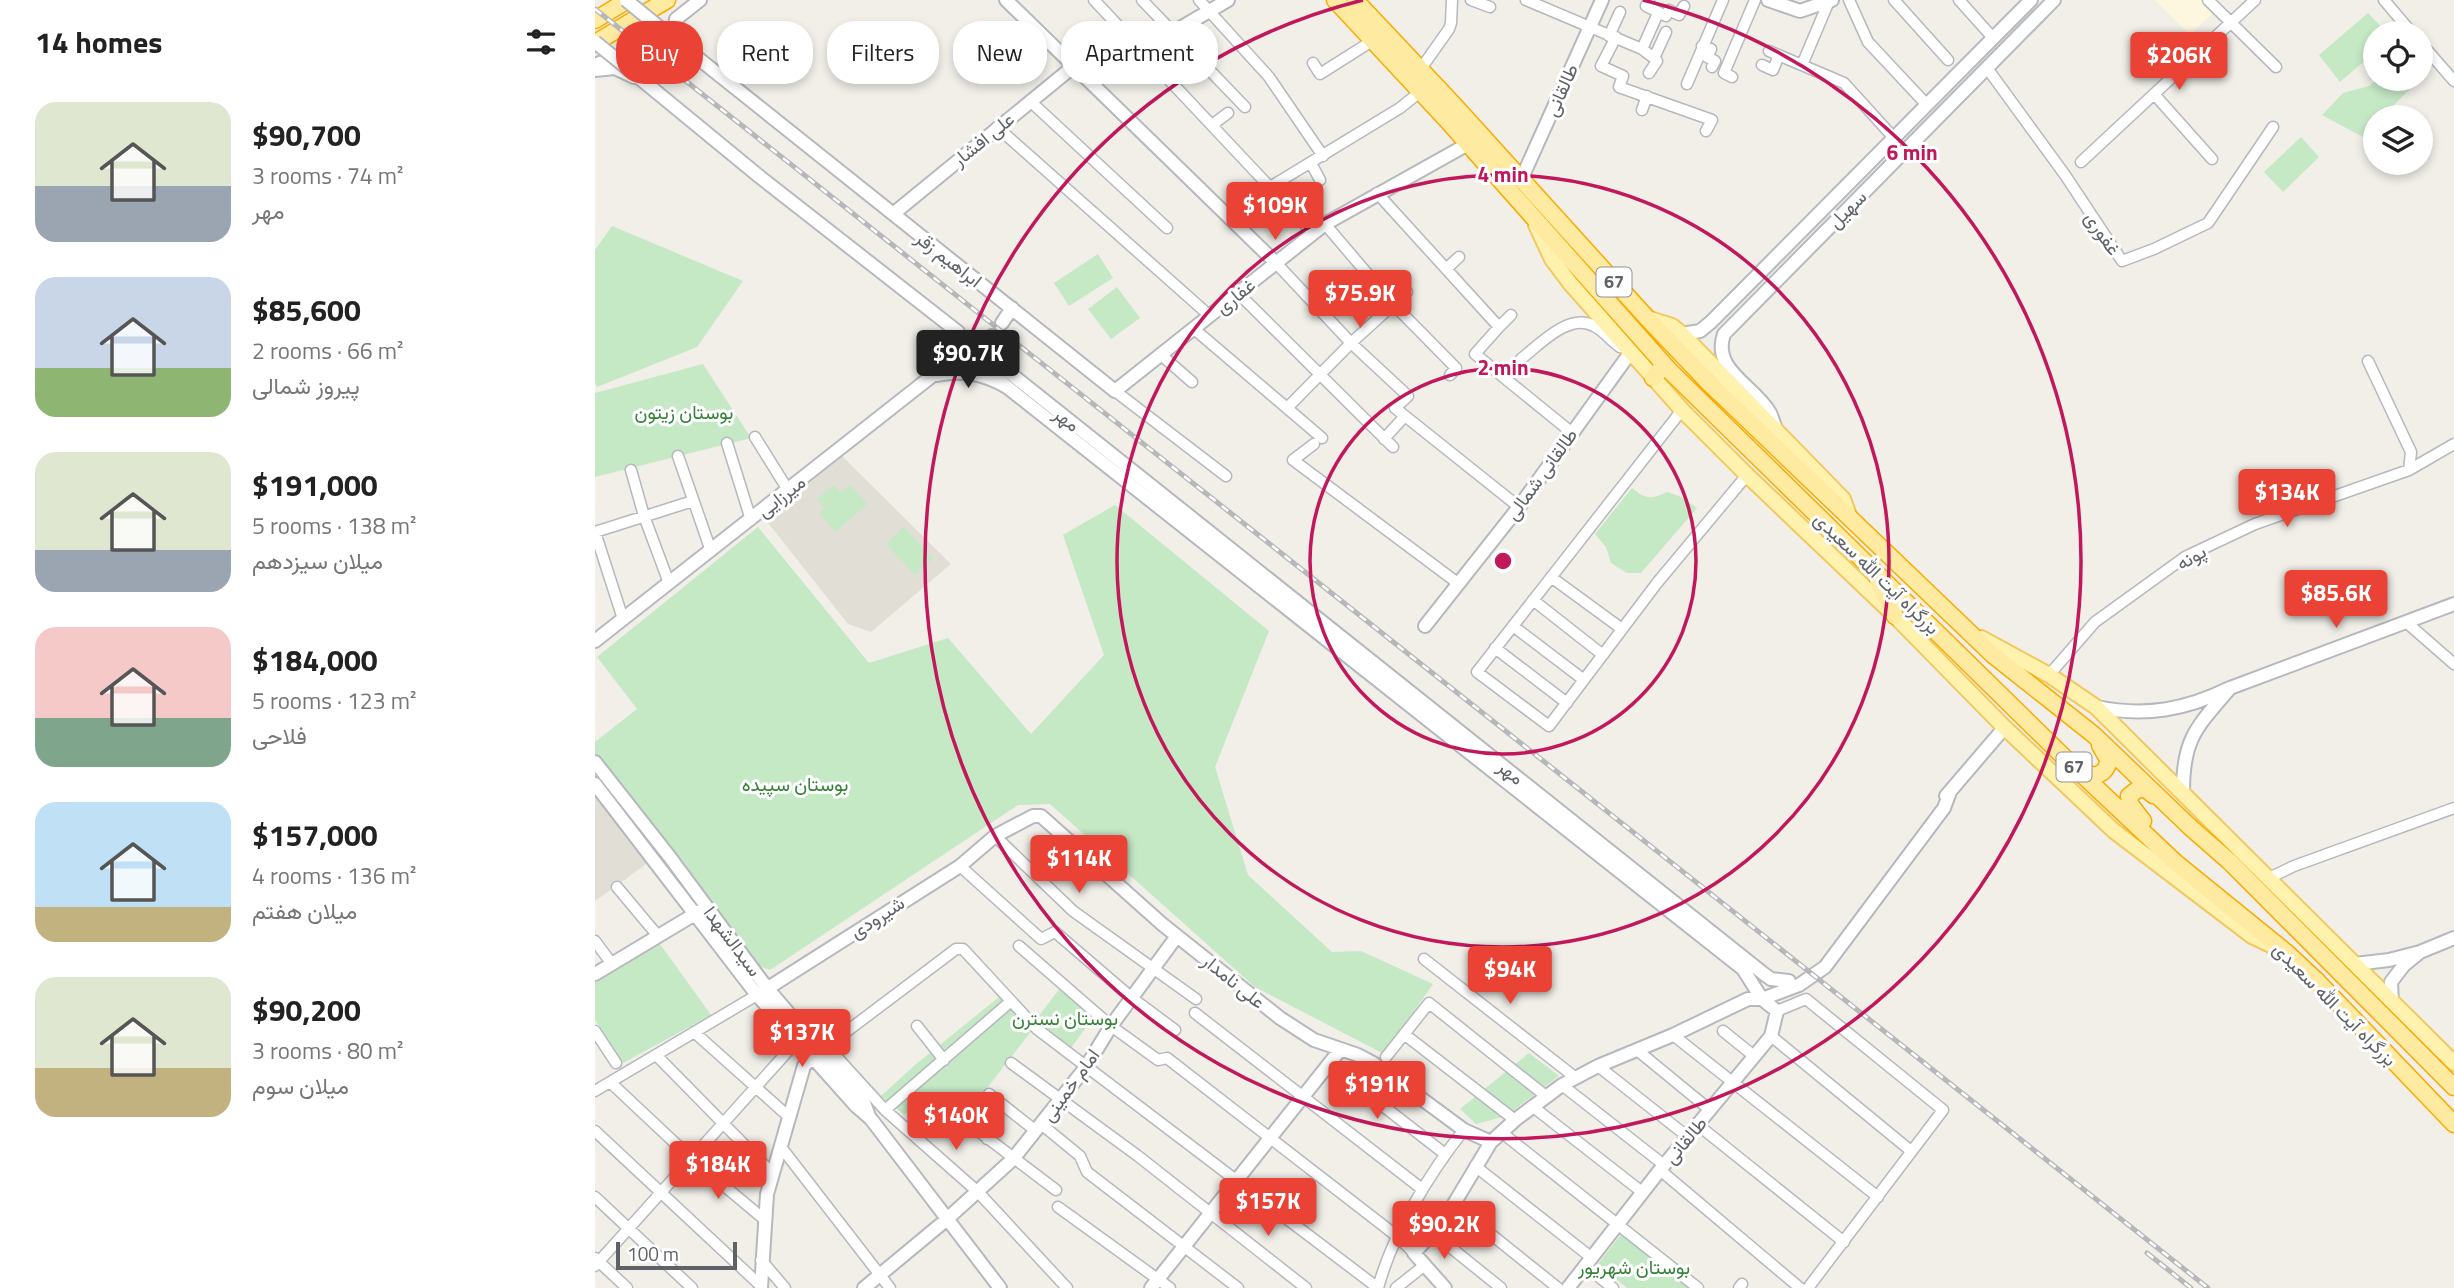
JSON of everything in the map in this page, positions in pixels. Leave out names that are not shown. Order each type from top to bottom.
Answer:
[{"type":"highway","points":[[595,20],[627,0]]},
{"type":"highway","points":[[595,43],[667,0]]},
{"type":"highway","name":"بزرگراه آیت الله سعیدی","points":[[1323,0],[1332,10],[1354,5]]},
{"type":"highway","points":[[1335,0],[1354,5]]},
{"type":"highway","name":"بزرگراه آیت الله سعیدی","points":[[1354,5],[1372,41],[1468,144],[1664,365],[2071,764],[2176,863],[2287,953],[2317,981],[2454,1124]]},
{"type":"highway","name":"بزرگراه آیت الله سعیدی","points":[[1354,5],[1420,70],[1708,382],[1993,655],[2094,735],[2189,826],[2231,862],[2454,1087]]},
{"type":"highway","points":[[1653,378],[1664,365]]},
{"type":"highway","points":[[1873,568],[1895,616]]},
{"type":"highway","points":[[2071,764],[2093,776],[2101,775],[2109,761],[2094,735]]},
{"type":"highway","points":[[2176,863],[2130,804],[2129,796],[2138,789],[2146,789],[2189,826]]},
{"type":"main road","points":[[1533,218],[1552,259],[1630,353],[1682,410],[1895,616],[2005,727],[2114,831],[2252,936],[2287,953]]},
{"type":"main road","points":[[1647,318],[1672,326],[1682,334],[1843,499],[1850,520]]},
{"type":"main road","points":[[1966,630],[2049,676],[2096,707],[2454,1063]]},
{"type":"street","name":"ابراهیم زقر","points":[[627,0],[651,21]]},
{"type":"street","points":[[676,21],[700,0]]},
{"type":"street","points":[[1006,0],[1061,53]]},
{"type":"street","points":[[1094,0],[1114,21]]},
{"type":"street","points":[[1142,0],[1162,21]]},
{"type":"street","points":[[1199,0],[1269,77],[1323,156]]},
{"type":"street","points":[[1192,21],[1228,0]]},
{"type":"street","points":[[1420,70],[1449,29],[1452,0]]},
{"type":"street","points":[[1471,0],[1490,8]]},
{"type":"street","points":[[1527,0],[1642,49],[1655,60]]},
{"type":"street","name":"طالقانی","points":[[1521,180],[1602,0]]},
{"type":"street","points":[[1649,0],[1646,6],[1666,16],[1669,10],[1679,15],[1684,6]]},
{"type":"street","points":[[1712,67],[1715,61],[1707,57],[1709,43],[1723,0]]},
{"type":"street","points":[[1732,77],[1724,73],[1755,0]]},
{"type":"street","points":[[1849,0],[1868,42],[1927,105]]},
{"type":"street","points":[[1894,0],[1948,60]]},
{"type":"street","points":[[1959,0],[1993,38]]},
{"type":"street","name":"سهیل","points":[[1724,334],[2054,0]]},
{"type":"street","points":[[2208,0],[2276,67]]},
{"type":"street","points":[[2081,162],[2255,0]]},
{"type":"street","points":[[2384,0],[2402,21]]},
{"type":"street","points":[[1773,1],[1800,11],[1823,2]]},
{"type":"street","name":"سهیل","points":[[1682,334],[1700,331],[1711,323],[2027,1]]},
{"type":"street","points":[[1802,65],[1823,2]]},
{"type":"street","points":[[1620,12],[1601,66],[1623,76],[1617,91],[1647,96],[1712,120],[1706,131]]},
{"type":"street","points":[[1642,49],[1658,13]]},
{"type":"street","points":[[1649,73],[1666,32]]},
{"type":"street","points":[[1313,63],[1320,74],[1372,41]]},
{"type":"street","name":"مهر","points":[[595,43],[616,60]]},
{"type":"street","points":[[1687,84],[1709,43]]},
{"type":"street","points":[[1762,65],[1773,70],[1774,53],[1844,83],[1894,138]]},
{"type":"street","points":[[2433,55],[2452,75]]},
{"type":"street","points":[[595,65],[607,60],[616,62]]},
{"type":"street","name":"ابراهیم زقر","points":[[703,64],[1226,476]]},
{"type":"street","points":[[595,71],[616,68]]},
{"type":"street","name":"غفوری","points":[[1987,68],[2065,175],[2122,261],[2208,223],[2273,127]]},
{"type":"street","name":"علی افشار","points":[[893,214],[1061,76]]},
{"type":"street","points":[[1218,79],[1245,107]]},
{"type":"street","name":"مهر","points":[[646,84],[958,332],[979,362],[1007,387],[1455,734]]},
{"type":"street","points":[[1093,84],[1276,263],[1351,343],[1408,396],[1395,408],[1519,507]]},
{"type":"street","points":[[1174,84],[1313,233]]},
{"type":"street","points":[[1271,187],[1400,108],[1420,92]]},
{"type":"street","points":[[2154,94],[2212,159]]},
{"type":"street","points":[[1642,110],[1647,96]]},
{"type":"street","points":[[1030,101],[1167,228]]},
{"type":"street","points":[[1212,125],[1228,113]]},
{"type":"street","points":[[997,127],[1210,316]]},
{"type":"street","name":"غفاری","points":[[1115,391],[1325,224],[1468,144]]},
{"type":"street","points":[[1311,163],[1320,180]]},
{"type":"street","points":[[1377,193],[1499,327]]},
{"type":"street","points":[[1325,224],[1453,371]]},
{"type":"street","points":[[1446,269],[1459,257]]},
{"type":"street","points":[[1287,408],[1351,343],[1407,292]]},
{"type":"street","points":[[1238,293],[1393,447]]},
{"type":"street","points":[[1002,323],[1012,309]]},
{"type":"street","points":[[1511,315],[1475,354],[1571,432]]},
{"type":"street","points":[[1521,359],[1555,333],[1581,322],[1593,324],[1630,353]]},
{"type":"street","points":[[1711,323],[1708,327],[1713,336],[1724,334]]},
{"type":"street","points":[[1193,328],[1287,408],[1318,441],[1293,460],[1459,584]]},
{"type":"street","points":[[1724,334],[1720,344],[1726,363],[1732,373],[1769,411],[1777,433]]},
{"type":"street","name":"میرزایی","points":[[595,641],[933,376],[992,336]]},
{"type":"street","name":"مهر","points":[[971,351],[986,354],[1639,881],[1743,969],[1758,991]]},
{"type":"street","name":"طالقانی شمالی","points":[[1425,626],[1519,507],[1630,353]]},
{"type":"street","points":[[1160,354],[1192,382]]},
{"type":"street","points":[[2368,361],[2411,452],[2409,470]]},
{"type":"street","points":[[933,376],[956,372],[975,374],[986,376],[1007,387]]},
{"type":"street","points":[[1682,410],[1476,672],[1549,726],[1657,583],[1747,475]]},
{"type":"street","points":[[1384,439],[1405,417]]},
{"type":"street","points":[[755,437],[788,490]]},
{"type":"street","points":[[727,443],[751,520]]},
{"type":"street","name":"پونه","points":[[2049,676],[2095,622],[2185,557],[2255,524],[2409,470],[2454,444]]},
{"type":"street","points":[[678,456],[711,551]]},
{"type":"street","points":[[631,470],[669,583]]},
{"type":"street","points":[[623,619],[595,532],[692,501]]},
{"type":"street","points":[[1551,577],[1622,629]]},
{"type":"street","points":[[1533,600],[1603,655]]},
{"type":"street","points":[[2096,707],[2126,713],[2173,709],[2201,702],[2230,688],[2454,604]]},
{"type":"street","points":[[2406,622],[2454,664]]},
{"type":"street","points":[[1513,626],[1584,680]]},
{"type":"street","points":[[1495,648],[1567,703]]},
{"type":"street","points":[[2183,791],[2186,751],[2193,735],[2230,688]]},
{"type":"street","points":[[1794,983],[1835,944],[1937,803],[1950,792],[2005,727]]},
{"type":"street","name":"سیدالشهدا","points":[[595,762],[599,785],[695,914],[817,1053],[856,1106],[871,1119],[1000,1288]]},
{"type":"street","name":"سیدالشهدا","points":[[599,785],[706,906],[798,1040],[817,1053]]},
{"type":"street","points":[[1414,1253],[1434,1234],[1491,1142],[1532,1106],[1562,1085],[1598,1066],[1673,1035],[1748,999],[1758,991],[1794,983],[1825,967],[1944,808],[1950,792]]},
{"type":"street","points":[[2269,878],[2294,866],[2454,808]]},
{"type":"street","name":"علی نامدار","points":[[995,836],[1033,816],[1041,816],[1177,936],[1297,1030],[1314,1040],[1373,1063],[1464,1130],[1491,1142]]},
{"type":"street","points":[[995,836],[1073,911],[1196,999]]},
{"type":"street","name":"شیرودی","points":[[762,991],[960,866],[995,836]]},
{"type":"street","points":[[960,866],[1041,939],[1055,932],[1132,998],[1175,1030]]},
{"type":"street","name":"مهر","points":[[1639,881],[1764,974],[1772,979],[1794,983]]},
{"type":"street","points":[[617,887],[658,936]]},
{"type":"street","points":[[595,974],[706,906]]},
{"type":"street","name":"امام خمینی","points":[[864,1288],[946,1220],[1013,1159],[1086,1067],[1111,1026],[1177,936]]},
{"type":"street","points":[[2355,964],[2389,960],[2420,952],[2454,938]]},
{"type":"street","points":[[595,942],[612,964]]},
{"type":"street","points":[[1019,946],[1111,1026],[1158,1060],[1167,1058],[1398,1237],[1445,1288]]},
{"type":"street","points":[[761,1287],[767,1194],[804,1066],[817,1053],[956,949],[968,951],[1010,1002],[1037,1029],[1380,1287],[1398,1237],[1422,1189],[1464,1130]]},
{"type":"street","points":[[2392,1002],[2391,982],[2404,965],[2420,952]]},
{"type":"street","points":[[1424,959],[1576,1078]]},
{"type":"street","points":[[1758,991],[1759,986],[1764,984],[1764,974]]},
{"type":"street","points":[[595,1091],[762,991]]},
{"type":"street","points":[[1758,991],[1777,1011],[1806,999],[1943,1110],[1808,1288]]},
{"type":"street","points":[[885,1110],[1010,1002]]},
{"type":"street","points":[[1386,1057],[1429,1003],[1546,1097]]},
{"type":"street","name":"طالقانی","points":[[1569,1288],[1662,1167],[1771,1036],[1777,1011]]},
{"type":"street","points":[[1195,1013],[1422,1189]]},
{"type":"street","points":[[917,1026],[944,1060]]},
{"type":"street","points":[[595,1031],[617,1063]]},
{"type":"street","points":[[1723,1031],[1754,1056]]},
{"type":"street","points":[[694,1032],[789,1117]]},
{"type":"street","points":[[1404,1034],[1515,1120]]},
{"type":"street","points":[[1673,1035],[1878,1197]]},
{"type":"street","points":[[1771,1036],[1911,1151]]},
{"type":"street","points":[[628,1288],[596,1262],[798,1040]]},
{"type":"street","points":[[1637,1049],[1710,1110]]},
{"type":"street","points":[[1155,1283],[1340,1050]]},
{"type":"street","points":[[817,1053],[834,1054],[885,1110],[978,1192],[1067,1288]]},
{"type":"street","points":[[656,1055],[773,1174]]},
{"type":"street","points":[[1011,1063],[1138,1156],[1306,1288]]},
{"type":"street","points":[[1329,1064],[1445,1154]]},
{"type":"street","points":[[1598,1066],[1688,1138]]},
{"type":"street","points":[[610,1082],[692,1159],[765,1220]]},
{"type":"street","points":[[1562,1085],[1662,1167],[1800,1288]]},
{"type":"street","points":[[989,1094],[1080,1156],[1087,1172],[1238,1288]]},
{"type":"street","points":[[1532,1106],[1642,1192]]},
{"type":"street","points":[[881,1133],[895,1118]]},
{"type":"street","points":[[969,1124],[1056,1190]]},
{"type":"street","points":[[987,1139],[997,1125]]},
{"type":"street","points":[[1698,1125],[1844,1242]]},
{"type":"street","points":[[595,1131],[761,1287]]},
{"type":"street","points":[[1501,1132],[1698,1288]]},
{"type":"street","points":[[781,1147],[890,1288]]},
{"type":"street","points":[[1475,1166],[1589,1262],[1613,1288]]},
{"type":"street","points":[[595,1197],[692,1288]]},
{"type":"street","points":[[1453,1204],[1558,1288]]},
{"type":"street","points":[[1058,1207],[1155,1283],[1170,1288]]},
{"type":"street","points":[[1434,1234],[1501,1288]]},
{"type":"street","points":[[761,1260],[785,1288]]},
{"type":"street","points":[[1396,1288],[1425,1265]]},
{"type":"shaded area","points":[[2155,0],[2202,0],[2214,12],[2190,35]]},
{"type":"shaded area","points":[[842,456],[951,564],[871,632],[848,624],[765,519]]},
{"type":"shaded area","points":[[597,795],[649,862],[595,901],[595,797]]},
{"type":"green space","points":[[2368,13],[2376,21],[2363,21],[2363,62],[2340,82],[2319,55]]},
{"type":"green space","points":[[2363,88],[2363,91],[2408,91],[2394,105],[2363,105],[2363,137],[2322,115],[2343,93]]},
{"type":"green space","points":[[2301,137],[2319,157],[2283,192],[2264,172]]},
{"type":"green space","points":[[612,226],[743,281],[697,347],[597,387],[595,250]]},
{"type":"green space","points":[[1098,254],[1113,278],[1069,306],[1054,283]]},
{"type":"green space","points":[[1117,287],[1140,318],[1111,339],[1088,309]]},
{"type":"green space","name":"بوستان زیتون","points":[[703,364],[751,438],[595,477],[595,393]]},
{"type":"green space","points":[[834,485],[841,493],[850,485],[867,504],[835,532],[819,513],[836,497],[824,507],[817,499]]},
{"type":"green space","points":[[1632,488],[1648,497],[1667,492],[1681,497],[1697,508],[1641,573],[1627,573],[1611,563],[1606,547],[1595,534]]},
{"type":"green space","name":"بوستان سپیده","points":[[1115,505],[1269,631],[1215,767],[1248,875],[1332,952],[1361,951],[1433,984],[1384,1054],[1255,987],[1050,804],[1018,805],[770,970],[761,967],[595,755],[595,742],[637,709],[597,657],[758,527],[869,663],[948,638],[1031,734],[1104,655],[1063,535]]},
{"type":"green space","points":[[904,527],[933,558],[915,575],[886,544]]},
{"type":"green space","points":[[660,944],[711,1015],[623,1063],[595,1020],[595,980]]},
{"type":"green space","name":"بوستان نسترن","points":[[1060,988],[1095,1015],[1071,1048],[1035,1021]]},
{"type":"green space","points":[[999,997],[1033,1029],[963,1119],[932,1095],[904,1115],[881,1096],[915,1065]]},
{"type":"green space","points":[[1529,1053],[1559,1076],[1506,1116],[1476,1124],[1460,1109]]},
{"type":"green space","name":"بوستان شهریور","points":[[1623,1232],[1691,1288],[1627,1288],[1598,1264]]},
{"type":"railway","points":[[595,9],[2208,1288]]},
{"type":"railway","points":[[2147,1253],[2191,1288]]}]
